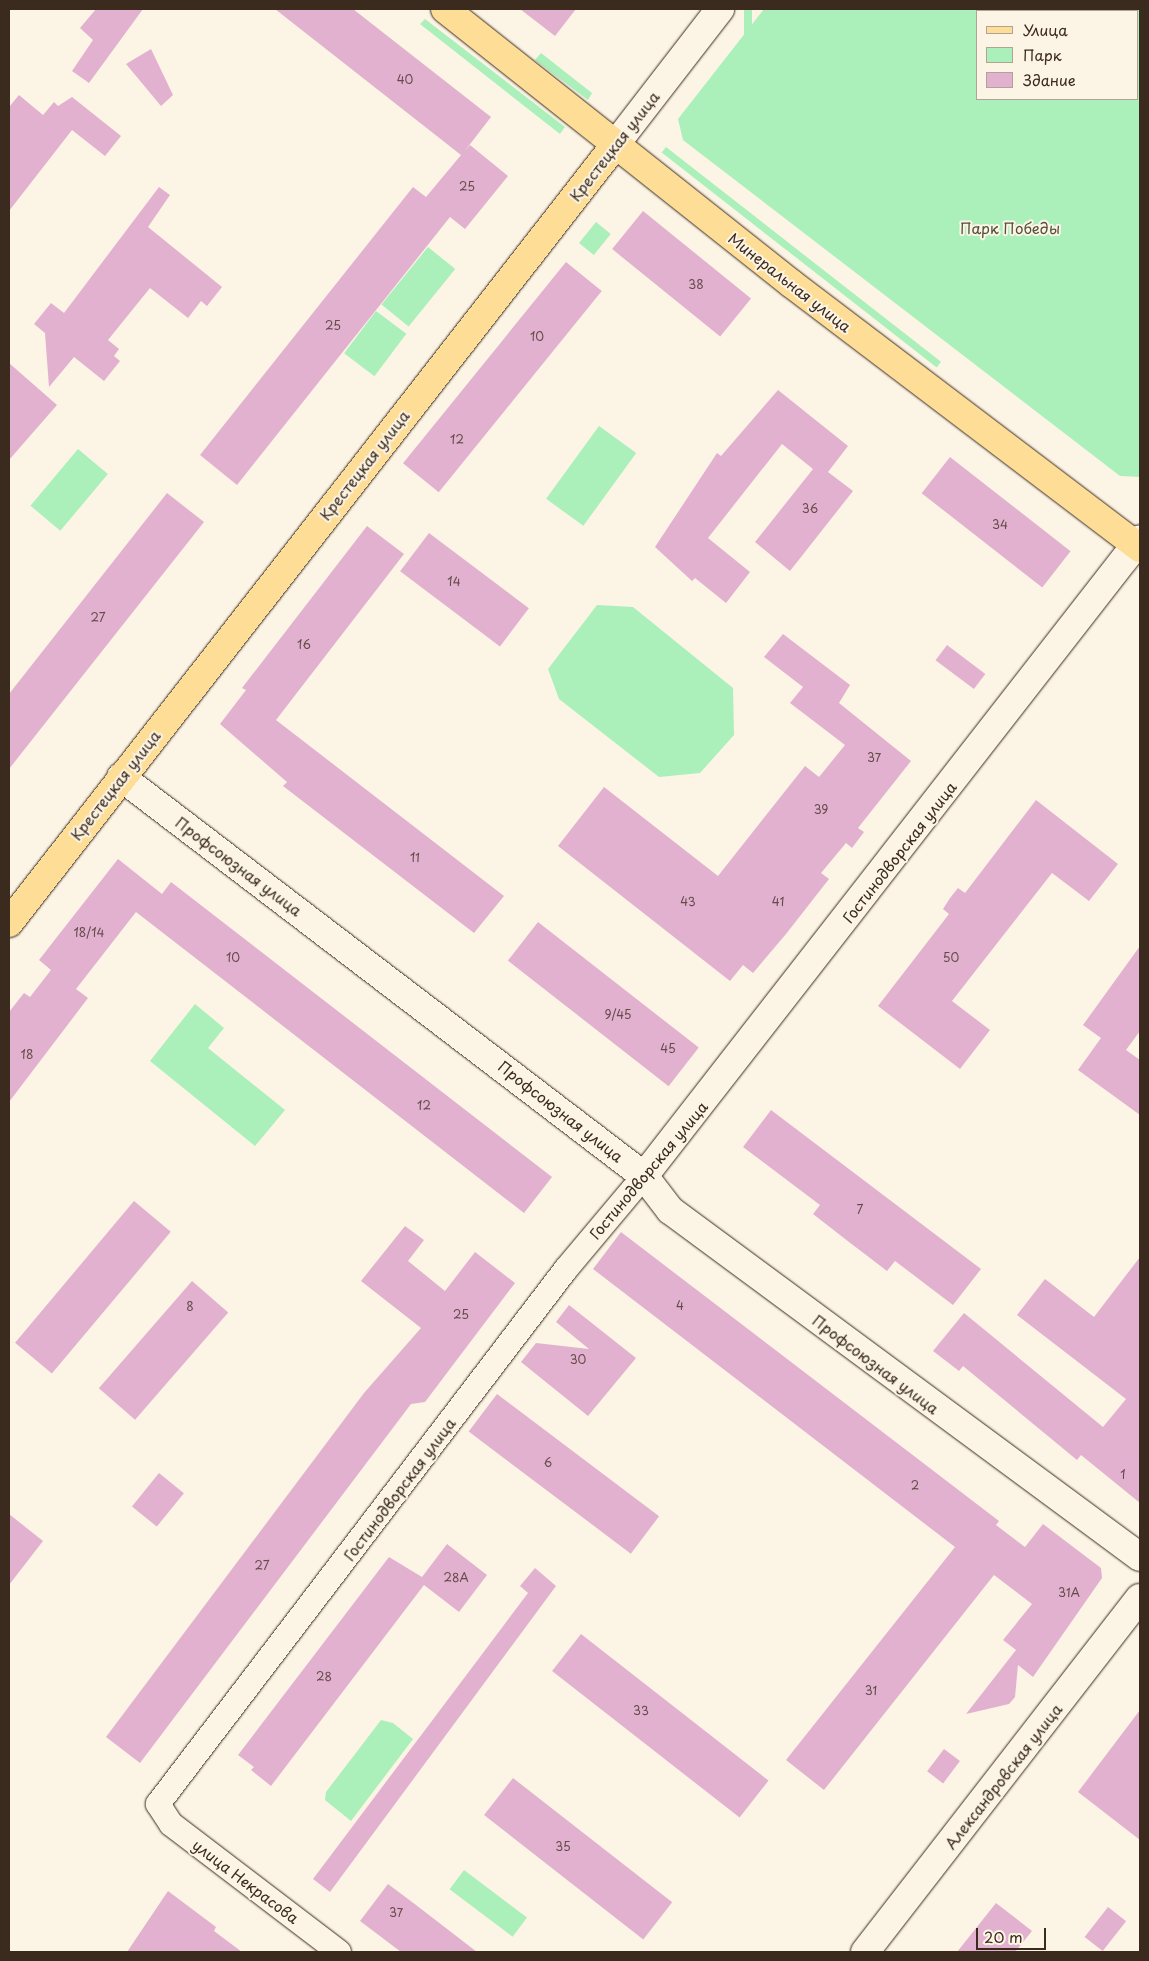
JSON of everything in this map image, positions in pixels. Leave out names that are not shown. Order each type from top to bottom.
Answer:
[{"type":"main road","name":"Минеральная улица","points":[[445,9],[615,145],[1139,544]]},
{"type":"main road","name":"Крестецкая улица","points":[[9,922],[615,145]]},
{"type":"street","name":"Крестецкая улица","points":[[615,145],[720,9]]},
{"type":"street","name":"Гостинодворская улица","points":[[158,1804],[566,1269],[644,1176],[1139,544]]},
{"type":"street","name":"Профсоюзная улица","points":[[121,777],[644,1176],[670,1210],[1140,1557]]},
{"type":"street","name":"Александровская улица","points":[[865,1952],[1140,1598]]},
{"type":"street","name":"улица Некрасова","points":[[158,1804],[171,1824],[339,1952]]},
{"type":"green space","points":[[744,9],[752,9],[752,152],[744,152]]},
{"type":"green space","name":"Парк Победы","points":[[764,9],[1140,9],[1140,477],[1120,476],[683,140],[678,119]]},
{"type":"green space","points":[[425,19],[565,127],[560,134],[420,24]]},
{"type":"green space","points":[[541,53],[592,93],[588,100],[535,60]]},
{"type":"green space","points":[[666,147],[941,362],[937,367],[662,153]]},
{"type":"green space","points":[[596,222],[611,234],[594,255],[579,243]]},
{"type":"green space","points":[[428,247],[455,269],[409,327],[381,305]]},
{"type":"green space","points":[[376,311],[406,334],[374,376],[344,353]]},
{"type":"green space","points":[[599,426],[636,453],[583,526],[546,499]]},
{"type":"green space","points":[[78,449],[108,474],[60,531],[30,506]]},
{"type":"green space","points":[[597,605],[633,607],[733,688],[734,735],[700,773],[659,777],[559,699],[548,669]]},
{"type":"green space","points":[[195,1004],[224,1028],[208,1048],[285,1110],[255,1146],[150,1061]]},
{"type":"green space","points":[[381,1720],[393,1723],[413,1739],[351,1821],[325,1800],[326,1792]]},
{"type":"green space","points":[[464,1870],[527,1918],[513,1937],[450,1889]]},
{"type":"building","points":[[96,9],[143,9],[89,83],[72,71],[93,40],[80,28]]},
{"type":"building","points":[[275,9],[353,9],[491,117],[464,152],[470,145],[508,176],[465,229],[450,217],[237,485],[200,455],[413,187],[426,197],[461,155]]},
{"type":"building","points":[[520,9],[576,9],[555,36]]},
{"type":"building","points":[[151,49],[173,95],[161,106],[126,64]]},
{"type":"building","points":[[19,95],[43,115],[54,102],[58,106],[72,97],[121,136],[105,156],[72,130],[9,211],[9,107]]},
{"type":"building","points":[[159,187],[170,195],[148,227],[222,287],[207,306],[201,301],[188,318],[150,288],[108,340],[119,349],[114,356],[120,361],[104,381],[74,357],[49,387],[45,333],[34,324],[51,303],[64,313]]},
{"type":"building","points":[[643,211],[751,298],[720,337],[612,249]]},
{"type":"building","points":[[566,262],[602,291],[439,492],[403,463]]},
{"type":"building","points":[[9,363],[57,405],[9,460]]},
{"type":"building","points":[[778,390],[848,446],[828,472],[853,491],[790,571],[755,542],[813,469],[782,444],[708,538],[750,572],[726,603],[695,578],[692,581],[655,547],[717,453],[721,456]]},
{"type":"building","points":[[950,457],[1071,551],[1042,587],[922,493]]},
{"type":"building","points":[[167,493],[204,522],[9,769],[9,694]]},
{"type":"building","points":[[367,526],[404,554],[276,720],[504,896],[474,933],[283,786],[287,782],[220,724],[246,690],[242,688]]},
{"type":"building","points":[[429,533],[529,608],[500,647],[400,571]]},
{"type":"building","points":[[783,634],[850,685],[839,703],[911,761],[858,828],[864,832],[852,848],[846,843],[821,873],[829,879],[786,934],[753,973],[743,965],[730,981],[558,846],[604,787],[718,876],[805,766],[819,777],[845,745],[790,703],[803,687],[764,657]]},
{"type":"building","points":[[947,645],[985,674],[974,689],[936,660]]},
{"type":"building","points":[[1036,800],[1118,864],[1089,901],[1052,873],[952,1001],[990,1030],[960,1069],[878,1006],[949,914],[943,909],[950,898],[958,888],[965,893]]},
{"type":"building","points":[[118,859],[162,894],[171,882],[552,1177],[524,1213],[136,912],[76,989],[88,998],[9,1102],[9,1012],[24,993],[30,997],[51,970],[39,960]]},
{"type":"building","points":[[538,922],[699,1048],[669,1086],[508,961]]},
{"type":"building","points":[[1140,946],[1140,1031],[1126,1050],[1140,1060],[1140,1115],[1078,1070],[1101,1038],[1083,1025]]},
{"type":"building","points":[[771,1110],[981,1269],[953,1305],[895,1261],[887,1271],[813,1214],[820,1205],[743,1147]]},
{"type":"building","points":[[134,1201],[171,1232],[52,1374],[15,1343]]},
{"type":"building","points":[[405,1226],[424,1240],[408,1261],[445,1291],[475,1252],[515,1283],[425,1402],[411,1404],[140,1763],[106,1737],[364,1393],[421,1328],[361,1281]]},
{"type":"building","points":[[621,1232],[999,1521],[996,1525],[1025,1547],[1043,1524],[1101,1568],[1102,1578],[1033,1677],[1018,1665],[1015,1697],[1009,1704],[966,1714],[1016,1650],[1003,1640],[1032,1604],[994,1575],[824,1790],[786,1760],[955,1547],[593,1269]]},
{"type":"building","points":[[1140,1257],[1140,1503],[1081,1455],[1077,1460],[963,1366],[959,1371],[933,1351],[964,1313],[1103,1427],[1126,1399],[1017,1315],[1045,1279],[1094,1317]]},
{"type":"building","points":[[192,1281],[228,1312],[135,1420],[99,1388]]},
{"type":"building","points":[[569,1305],[636,1358],[588,1416],[521,1362],[536,1343],[589,1349],[556,1322]]},
{"type":"building","points":[[497,1394],[659,1516],[631,1554],[469,1432]]},
{"type":"building","points":[[159,1473],[184,1493],[157,1527],[132,1506]]},
{"type":"building","points":[[9,1514],[43,1541],[9,1585]]},
{"type":"building","points":[[447,1544],[487,1575],[459,1612],[424,1585],[271,1786],[251,1770],[254,1767],[238,1755],[389,1557],[422,1577]]},
{"type":"building","points":[[535,1568],[556,1586],[330,1892],[313,1879],[528,1593],[520,1586]]},
{"type":"building","points":[[581,1634],[769,1781],[740,1818],[552,1671]]},
{"type":"building","points":[[1140,1710],[1140,1840],[1078,1792]]},
{"type":"building","points":[[944,1749],[960,1761],[943,1783],[927,1771]]},
{"type":"building","points":[[513,1778],[672,1902],[643,1939],[484,1815]]},
{"type":"building","points":[[388,1884],[477,1952],[401,1952],[360,1921]]},
{"type":"building","points":[[168,1891],[216,1927],[214,1931],[242,1952],[127,1952]]},
{"type":"building","points":[[996,1903],[1032,1931],[1015,1952],[957,1952]]},
{"type":"building","points":[[1108,1907],[1126,1921],[1103,1951],[1085,1937]]}]
